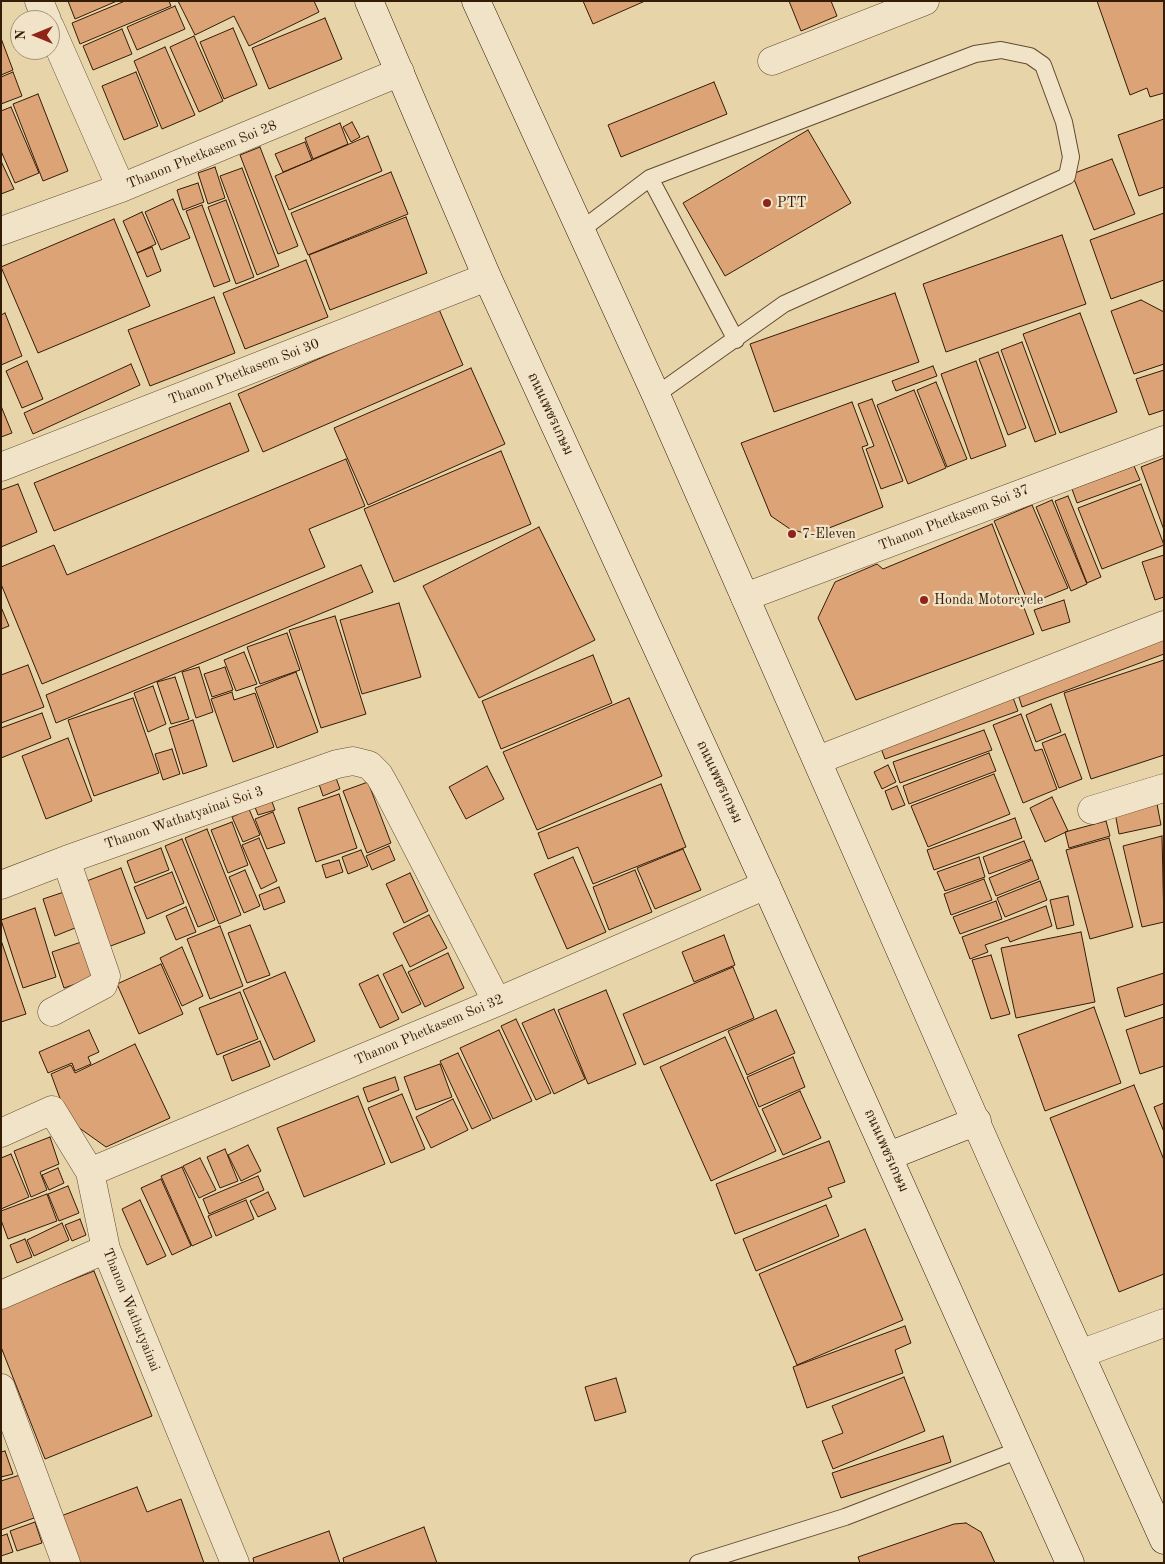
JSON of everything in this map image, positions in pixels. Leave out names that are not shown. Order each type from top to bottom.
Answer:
[{"type":"street","name":"ถนนเพชรเกษม","points":[[368,1],[487,278],[766,885],[1070,1563]]},
{"type":"street","points":[[476,1],[656,395],[1164,1540]]},
{"type":"street","points":[[772,61],[925,1]]},
{"type":"street","points":[[60,50],[121,188]]},
{"type":"street","name":"Thanon Phetkasem Soi 28","points":[[1,231],[121,188],[400,72]]},
{"type":"street","name":"Thanon Phetkasem Soi 30","points":[[1,467],[487,278]]},
{"type":"street","name":"Thanon Phetkasem Soi 37","points":[[745,597],[1164,440]]},
{"type":"street","points":[[818,760],[1164,625]]},
{"type":"street","name":"Thanon Wathatyainai Soi 3","points":[[1,885],[337,764],[354,761],[369,764],[379,775],[388,791],[497,1002]]},
{"type":"street","points":[[1092,810],[1164,788]]},
{"type":"street","points":[[52,1012],[103,985],[106,976],[66,860]]},
{"type":"street","name":"Thanon Phetkasem Soi 32","points":[[90,1172],[497,1002],[766,885]]},
{"type":"street","name":"Thanon Wathatyainai","points":[[1,1133],[52,1110],[90,1172],[106,1249],[235,1563]]},
{"type":"street","points":[[888,1156],[977,1121]]},
{"type":"street","points":[[1,1295],[106,1249]]},
{"type":"street","points":[[1080,1354],[1164,1323]]},
{"type":"street","points":[[1,1388],[66,1563]]},
{"type":"lane","points":[[581,230],[650,178],[975,54],[1001,50],[1030,56],[1043,64],[1064,122],[1071,157],[1067,176],[784,304],[736,340],[656,395]]},
{"type":"lane","points":[[650,178],[736,340]]},
{"type":"lane","points":[[698,1563],[845,1517],[1020,1450]]},
{"type":"building","points":[[68,1],[117,1],[75,19]]},
{"type":"building","points":[[125,1],[169,1],[171,6],[80,44],[72,23]]},
{"type":"building","points":[[178,1],[314,1],[319,12],[249,46],[234,16],[195,35]]},
{"type":"building","points":[[583,1],[645,1],[593,24]]},
{"type":"building","points":[[789,1],[831,1],[837,16],[801,31]]},
{"type":"building","points":[[1097,1],[1164,1],[1164,93],[1150,97],[1147,88],[1130,95]]},
{"type":"building","points":[[175,6],[185,29],[137,50],[127,27]]},
{"type":"building","points":[[325,18],[342,59],[269,89],[252,48]]},
{"type":"building","points":[[233,28],[257,85],[224,99],[200,42]]},
{"type":"building","points":[[122,29],[132,54],[93,70],[83,46]]},
{"type":"building","points":[[194,36],[223,101],[199,112],[170,47]]},
{"type":"building","points":[[1,42],[13,70],[1,75]]},
{"type":"building","points":[[165,47],[195,115],[162,129],[134,61]]},
{"type":"building","points":[[13,72],[22,96],[1,104],[1,77]]},
{"type":"building","points":[[136,72],[158,126],[124,140],[102,86]]},
{"type":"building","points":[[714,82],[727,114],[621,157],[608,125]]},
{"type":"building","points":[[38,94],[68,171],[43,181],[13,104]]},
{"type":"building","points":[[11,107],[39,173],[15,183],[1,151],[1,111]]},
{"type":"building","points":[[1164,119],[1164,187],[1139,196],[1118,135]]},
{"type":"building","points":[[352,122],[360,137],[351,142],[343,127]]},
{"type":"building","points":[[340,123],[348,144],[313,159],[305,138]]},
{"type":"building","name":"PTT","points":[[808,130],[851,203],[725,276],[683,203]]},
{"type":"building","points":[[368,136],[382,171],[289,210],[275,176]]},
{"type":"building","points":[[305,142],[312,160],[283,172],[275,154]]},
{"type":"building","points":[[260,147],[298,246],[278,254],[240,155]]},
{"type":"building","points":[[1112,159],[1135,214],[1094,230],[1072,174]]},
{"type":"building","points":[[1,161],[14,189],[1,194]]},
{"type":"building","points":[[215,167],[225,198],[208,204],[198,173]]},
{"type":"building","points":[[242,168],[279,266],[257,275],[220,176]]},
{"type":"building","points":[[391,172],[408,214],[308,255],[291,213]]},
{"type":"building","points":[[198,183],[204,202],[183,210],[177,190]]},
{"type":"building","points":[[173,199],[190,238],[161,250],[145,212]]},
{"type":"building","points":[[226,200],[254,277],[236,284],[208,207]]},
{"type":"building","points":[[202,205],[230,281],[214,287],[186,211]]},
{"type":"building","points":[[142,212],[156,244],[137,253],[123,221]]},
{"type":"building","points":[[1164,213],[1164,280],[1111,299],[1090,240]]},
{"type":"building","points":[[406,217],[427,273],[330,310],[309,255]]},
{"type":"building","points":[[114,219],[150,306],[38,353],[1,267]]},
{"type":"building","points":[[1062,235],[1086,304],[946,352],[923,284]]},
{"type":"building","points":[[152,247],[161,271],[147,277],[137,253]]},
{"type":"building","points":[[306,260],[328,317],[245,349],[223,293]]},
{"type":"building","points":[[895,293],[919,362],[774,412],[750,344]]},
{"type":"building","points":[[214,297],[235,353],[150,386],[128,330]]},
{"type":"building","points":[[1141,300],[1164,312],[1164,364],[1134,374],[1111,311]]},
{"type":"building","points":[[438,307],[463,365],[263,452],[238,394]]},
{"type":"building","points":[[5,313],[22,356],[1,365],[1,315]]},
{"type":"building","points":[[1080,313],[1117,412],[1060,433],[1023,334]]},
{"type":"building","points":[[1022,342],[1056,434],[1035,442],[1001,350]]},
{"type":"building","points":[[998,352],[1026,428],[1008,435],[979,359]]},
{"type":"building","points":[[27,361],[43,399],[22,408],[6,371]]},
{"type":"building","points":[[976,361],[1006,446],[971,459],[941,374]]},
{"type":"building","points":[[131,364],[140,385],[33,434],[24,413]]},
{"type":"building","points":[[933,366],[937,376],[896,391],[892,381]]},
{"type":"building","points":[[471,368],[505,444],[368,505],[334,428]]},
{"type":"building","points":[[1164,370],[1164,410],[1149,415],[1136,379]]},
{"type":"building","points":[[936,382],[967,459],[947,467],[917,390]]},
{"type":"building","points":[[914,390],[946,468],[908,484],[877,405]]},
{"type":"building","points":[[872,399],[903,481],[881,489],[866,449],[874,446],[858,404]]},
{"type":"building","points":[[852,402],[868,445],[862,447],[883,507],[811,535],[790,529],[771,516],[741,443]]},
{"type":"building","points":[[230,403],[249,451],[54,531],[34,483]]},
{"type":"building","points":[[1,406],[12,433],[1,437]]},
{"type":"building","points":[[501,451],[531,524],[394,582],[364,509]]},
{"type":"building","points":[[1164,458],[1164,530],[1141,467]]},
{"type":"building","points":[[346,459],[365,506],[309,529],[325,567],[42,684],[1,584],[1,567],[54,545],[67,575]]},
{"type":"building","points":[[1134,466],[1140,480],[1077,503],[1072,489]]},
{"type":"building","points":[[18,484],[37,532],[1,547],[1,490]]},
{"type":"building","points":[[1141,484],[1164,545],[1102,569],[1078,508]]},
{"type":"building","points":[[1068,496],[1101,577],[1087,583],[1055,501]]},
{"type":"building","points":[[1052,500],[1087,584],[1071,591],[1036,507]]},
{"type":"building","points":[[1032,505],[1068,588],[1029,604],[994,521]]},
{"type":"building","name":"Honda Motorcycle","points":[[992,524],[1034,634],[856,700],[818,618],[835,582],[877,564],[883,569]]},
{"type":"building","points":[[539,527],[595,640],[479,698],[423,586]]},
{"type":"building","points":[[1164,555],[1164,597],[1155,600],[1142,562]]},
{"type":"building","points":[[361,565],[373,592],[56,723],[46,695]]},
{"type":"building","points":[[1064,600],[1070,622],[1042,631],[1034,610]]},
{"type":"building","points":[[399,603],[421,677],[362,694],[340,620]]},
{"type":"building","points":[[1,607],[9,626],[1,629]]},
{"type":"building","points":[[335,616],[366,714],[321,728],[289,630]]},
{"type":"building","points":[[287,633],[300,670],[260,684],[247,647]]},
{"type":"building","points":[[1164,636],[1164,654],[1022,707],[1017,691]]},
{"type":"building","points":[[244,652],[257,684],[236,691],[224,660]]},
{"type":"building","points":[[593,655],[612,703],[501,749],[482,701]]},
{"type":"building","points":[[1164,660],[1164,755],[1091,779],[1064,693]]},
{"type":"building","points":[[28,665],[44,707],[1,723],[1,675]]},
{"type":"building","points":[[199,667],[213,712],[196,718],[182,672]]},
{"type":"building","points":[[225,667],[233,690],[212,697],[204,674]]},
{"type":"building","points":[[296,672],[318,732],[277,748],[255,688]]},
{"type":"building","points":[[175,677],[189,719],[171,724],[157,682]]},
{"type":"building","points":[[153,686],[166,724],[148,732],[134,693]]},
{"type":"building","points":[[232,692],[234,700],[255,693],[274,747],[233,762],[211,699]]},
{"type":"building","points":[[1012,695],[1018,711],[885,759],[879,743]]},
{"type":"building","points":[[133,698],[159,773],[94,796],[68,720]]},
{"type":"building","points":[[629,698],[662,776],[537,830],[503,752]]},
{"type":"building","points":[[1051,704],[1061,732],[1036,742],[1026,715]]},
{"type":"building","points":[[42,713],[51,738],[1,758],[1,728]]},
{"type":"building","points":[[1021,714],[1035,751],[1042,749],[1057,789],[1023,803],[993,725]]},
{"type":"building","points":[[193,720],[207,766],[183,774],[169,728]]},
{"type":"building","points":[[984,730],[992,750],[900,783],[893,762]]},
{"type":"building","points":[[1065,734],[1082,779],[1059,788],[1042,743]]},
{"type":"building","points":[[68,738],[92,801],[46,819],[22,756]]},
{"type":"building","points":[[172,749],[180,774],[163,780],[155,754]]},
{"type":"building","points":[[989,753],[996,771],[909,804],[903,786]]},
{"type":"building","points":[[888,765],[896,782],[882,789],[874,772]]},
{"type":"building","points":[[487,766],[504,799],[466,819],[449,787]]},
{"type":"building","points":[[994,774],[1010,814],[928,847],[911,806]]},
{"type":"building","points":[[335,775],[340,789],[323,796],[318,781]]},
{"type":"building","points":[[368,782],[391,843],[367,853],[343,791]]},
{"type":"building","points":[[661,784],[686,847],[593,884],[578,847],[548,859],[538,833]]},
{"type":"building","points":[[897,786],[905,805],[892,810],[885,791]]},
{"type":"building","points":[[339,794],[357,848],[316,862],[298,808]]},
{"type":"building","points":[[270,796],[275,810],[258,815],[253,802]]},
{"type":"building","points":[[1052,797],[1068,831],[1045,842],[1030,808]]},
{"type":"building","points":[[1157,804],[1161,825],[1119,834],[1115,813]]},
{"type":"building","points":[[249,809],[260,835],[243,842],[232,817]]},
{"type":"building","points":[[273,812],[285,843],[267,849],[255,819]]},
{"type":"building","points":[[1015,818],[1022,838],[934,870],[927,850]]},
{"type":"building","points":[[1106,821],[1110,836],[1069,848],[1065,832]]},
{"type":"building","points":[[232,822],[248,865],[228,873],[211,830]]},
{"type":"building","points":[[207,829],[241,915],[219,924],[185,838]]},
{"type":"building","points":[[1162,836],[1164,922],[1142,927],[1123,846]]},
{"type":"building","points":[[259,838],[277,881],[261,889],[242,845]]},
{"type":"building","points":[[1109,838],[1133,927],[1090,939],[1066,850]]},
{"type":"building","points":[[182,839],[215,920],[198,927],[165,846]]},
{"type":"building","points":[[1024,841],[1031,859],[989,874],[983,857]]},
{"type":"building","points":[[389,846],[395,860],[372,870],[366,856]]},
{"type":"building","points":[[161,848],[169,870],[135,883],[127,861]]},
{"type":"building","points":[[683,849],[701,890],[655,909],[637,868]]},
{"type":"building","points":[[361,850],[368,866],[348,874],[342,857]]},
{"type":"building","points":[[573,857],[606,932],[567,949],[534,874]]},
{"type":"building","points":[[979,857],[985,877],[945,891],[937,872]]},
{"type":"building","points":[[339,860],[343,872],[326,878],[322,865]]},
{"type":"building","points":[[1032,860],[1039,879],[996,896],[989,878]]},
{"type":"building","points":[[121,868],[145,933],[108,947],[84,882]]},
{"type":"building","points":[[245,870],[260,906],[244,913],[229,877]]},
{"type":"building","points":[[635,870],[652,912],[609,930],[593,887]]},
{"type":"building","points":[[172,872],[184,903],[147,919],[134,887]]},
{"type":"building","points":[[410,873],[428,911],[404,923],[386,884]]},
{"type":"building","points":[[984,879],[992,900],[951,915],[944,894]]},
{"type":"building","points":[[1040,881],[1047,900],[1005,917],[997,898]]},
{"type":"building","points":[[279,887],[285,902],[264,910],[259,895]]},
{"type":"building","points":[[67,891],[80,926],[55,936],[43,899]]},
{"type":"building","points":[[1068,896],[1074,925],[1057,929],[1050,900]]},
{"type":"building","points":[[996,901],[1002,919],[960,934],[953,917]]},
{"type":"building","points":[[1046,906],[1052,926],[1010,942],[1008,937],[985,945],[988,952],[970,959],[962,937]]},
{"type":"building","points":[[186,907],[196,932],[176,940],[166,916]]},
{"type":"building","points":[[35,908],[56,977],[23,988],[1,920]]},
{"type":"building","points":[[429,915],[447,948],[410,967],[393,933]]},
{"type":"building","points":[[250,925],[270,975],[247,983],[228,933]]},
{"type":"building","points":[[220,926],[243,986],[210,999],[187,939]]},
{"type":"building","points":[[1081,932],[1095,1002],[1016,1018],[1001,948]]},
{"type":"building","points":[[724,935],[735,965],[694,982],[682,952]]},
{"type":"building","points":[[90,939],[102,975],[64,988],[52,952]]},
{"type":"building","points":[[1,940],[26,1014],[1,1022]]},
{"type":"building","points":[[182,947],[203,996],[182,1006],[160,958]]},
{"type":"building","points":[[448,953],[464,988],[425,1007],[408,972]]},
{"type":"building","points":[[991,955],[1010,1014],[991,1019],[972,960]]},
{"type":"building","points":[[161,964],[183,1014],[139,1034],[117,984]]},
{"type":"building","points":[[402,965],[421,1004],[402,1013],[383,974]]},
{"type":"building","points":[[733,967],[754,1018],[644,1065],[623,1014]]},
{"type":"building","points":[[285,972],[315,1041],[274,1060],[243,990]]},
{"type":"building","points":[[1164,973],[1164,1004],[1125,1017],[1117,988]]},
{"type":"building","points":[[378,975],[399,1019],[380,1028],[359,984]]},
{"type":"building","points":[[606,990],[636,1064],[588,1084],[558,1010]]},
{"type":"building","points":[[240,992],[258,1039],[217,1055],[199,1008]]},
{"type":"building","points":[[1094,1007],[1121,1083],[1045,1111],[1018,1035]]},
{"type":"building","points":[[554,1009],[585,1079],[554,1094],[522,1023]]},
{"type":"building","points":[[776,1010],[795,1053],[747,1075],[728,1031]]},
{"type":"building","points":[[1164,1017],[1164,1066],[1140,1074],[1126,1030]]},
{"type":"building","points":[[516,1019],[551,1093],[536,1100],[501,1026]]},
{"type":"building","points":[[89,1030],[99,1052],[88,1057],[91,1064],[75,1071],[72,1063],[48,1073],[39,1052]]},
{"type":"building","points":[[499,1030],[532,1101],[493,1119],[460,1048]]},
{"type":"building","points":[[725,1037],[776,1151],[711,1181],[660,1067]]},
{"type":"building","points":[[260,1041],[270,1066],[232,1081],[223,1056]]},
{"type":"building","points":[[135,1044],[170,1118],[106,1147],[68,1120],[51,1074],[71,1065],[75,1073]]},
{"type":"building","points":[[458,1053],[491,1120],[472,1129],[440,1061]]},
{"type":"building","points":[[793,1057],[805,1087],[759,1107],[747,1077]]},
{"type":"building","points":[[440,1064],[452,1097],[416,1110],[404,1077]]},
{"type":"building","points":[[395,1077],[399,1090],[368,1102],[363,1088]]},
{"type":"building","points":[[1134,1085],[1164,1160],[1164,1274],[1119,1292],[1050,1118]]},
{"type":"building","points":[[800,1091],[821,1138],[783,1155],[762,1109]]},
{"type":"building","points":[[402,1094],[425,1149],[391,1163],[368,1108]]},
{"type":"building","points":[[358,1096],[385,1164],[304,1197],[277,1128]]},
{"type":"building","points":[[453,1099],[468,1130],[431,1148],[416,1117]]},
{"type":"building","points":[[1164,1103],[1164,1132],[1154,1107]]},
{"type":"building","points":[[50,1137],[59,1164],[40,1172],[47,1190],[31,1197],[14,1151]]},
{"type":"building","points":[[829,1141],[845,1182],[828,1188],[832,1197],[735,1234],[716,1184]]},
{"type":"building","points":[[248,1145],[261,1171],[241,1181],[228,1155]]},
{"type":"building","points":[[225,1149],[238,1181],[220,1188],[207,1157]]},
{"type":"building","points":[[11,1154],[29,1197],[1,1209],[1,1158]]},
{"type":"building","points":[[200,1158],[216,1190],[199,1198],[183,1166]]},
{"type":"building","points":[[182,1167],[212,1237],[192,1246],[161,1176]]},
{"type":"building","points":[[58,1168],[64,1183],[49,1190],[42,1175]]},
{"type":"building","points":[[258,1176],[264,1190],[209,1214],[203,1199]]},
{"type":"building","points":[[161,1179],[191,1246],[172,1255],[141,1188]]},
{"type":"building","points":[[68,1186],[79,1213],[59,1221],[48,1194]]},
{"type":"building","points":[[268,1192],[276,1209],[258,1217],[250,1201]]},
{"type":"building","points":[[47,1194],[57,1221],[8,1239],[1,1220],[1,1211]]},
{"type":"building","points":[[140,1200],[166,1256],[147,1265],[122,1209]]},
{"type":"building","points":[[246,1200],[254,1219],[216,1236],[208,1216]]},
{"type":"building","points":[[826,1205],[839,1236],[756,1271],[743,1239]]},
{"type":"building","points":[[80,1219],[86,1235],[72,1241],[65,1225]]},
{"type":"building","points":[[62,1223],[69,1240],[34,1256],[27,1240]]},
{"type":"building","points":[[865,1229],[903,1320],[797,1365],[759,1274]]},
{"type":"building","points":[[25,1239],[32,1257],[17,1263],[10,1245]]},
{"type":"building","points":[[94,1271],[152,1416],[45,1459],[1,1347],[1,1308]]},
{"type":"building","points":[[905,1326],[911,1343],[895,1350],[903,1373],[807,1408],[793,1367]]},
{"type":"building","points":[[904,1377],[925,1431],[833,1469],[822,1441],[843,1433],[832,1406]]},
{"type":"building","points":[[616,1378],[626,1412],[595,1421],[585,1387]]},
{"type":"building","points":[[943,1436],[951,1462],[841,1498],[832,1473]]},
{"type":"building","points":[[5,1451],[13,1474],[1,1477],[1,1452]]},
{"type":"building","points":[[20,1475],[34,1518],[1,1530],[1,1481]]},
{"type":"building","points":[[137,1487],[147,1512],[181,1499],[204,1563],[78,1563],[61,1516]]},
{"type":"building","points":[[35,1522],[42,1543],[17,1551],[10,1531]]},
{"type":"building","points":[[966,1523],[981,1532],[995,1563],[860,1563],[858,1557],[954,1524]]},
{"type":"building","points":[[424,1527],[437,1563],[344,1563],[343,1558]]},
{"type":"building","points":[[329,1531],[340,1563],[254,1563],[253,1558]]},
{"type":"building","points":[[7,1534],[13,1552],[1,1556],[1,1536]]},
{"type":"place","name":"PTT","points":[[767,203]]},
{"type":"place","name":"7-Eleven","points":[[792,534]]},
{"type":"place","name":"Honda Motorcycle","points":[[924,600]]}]
